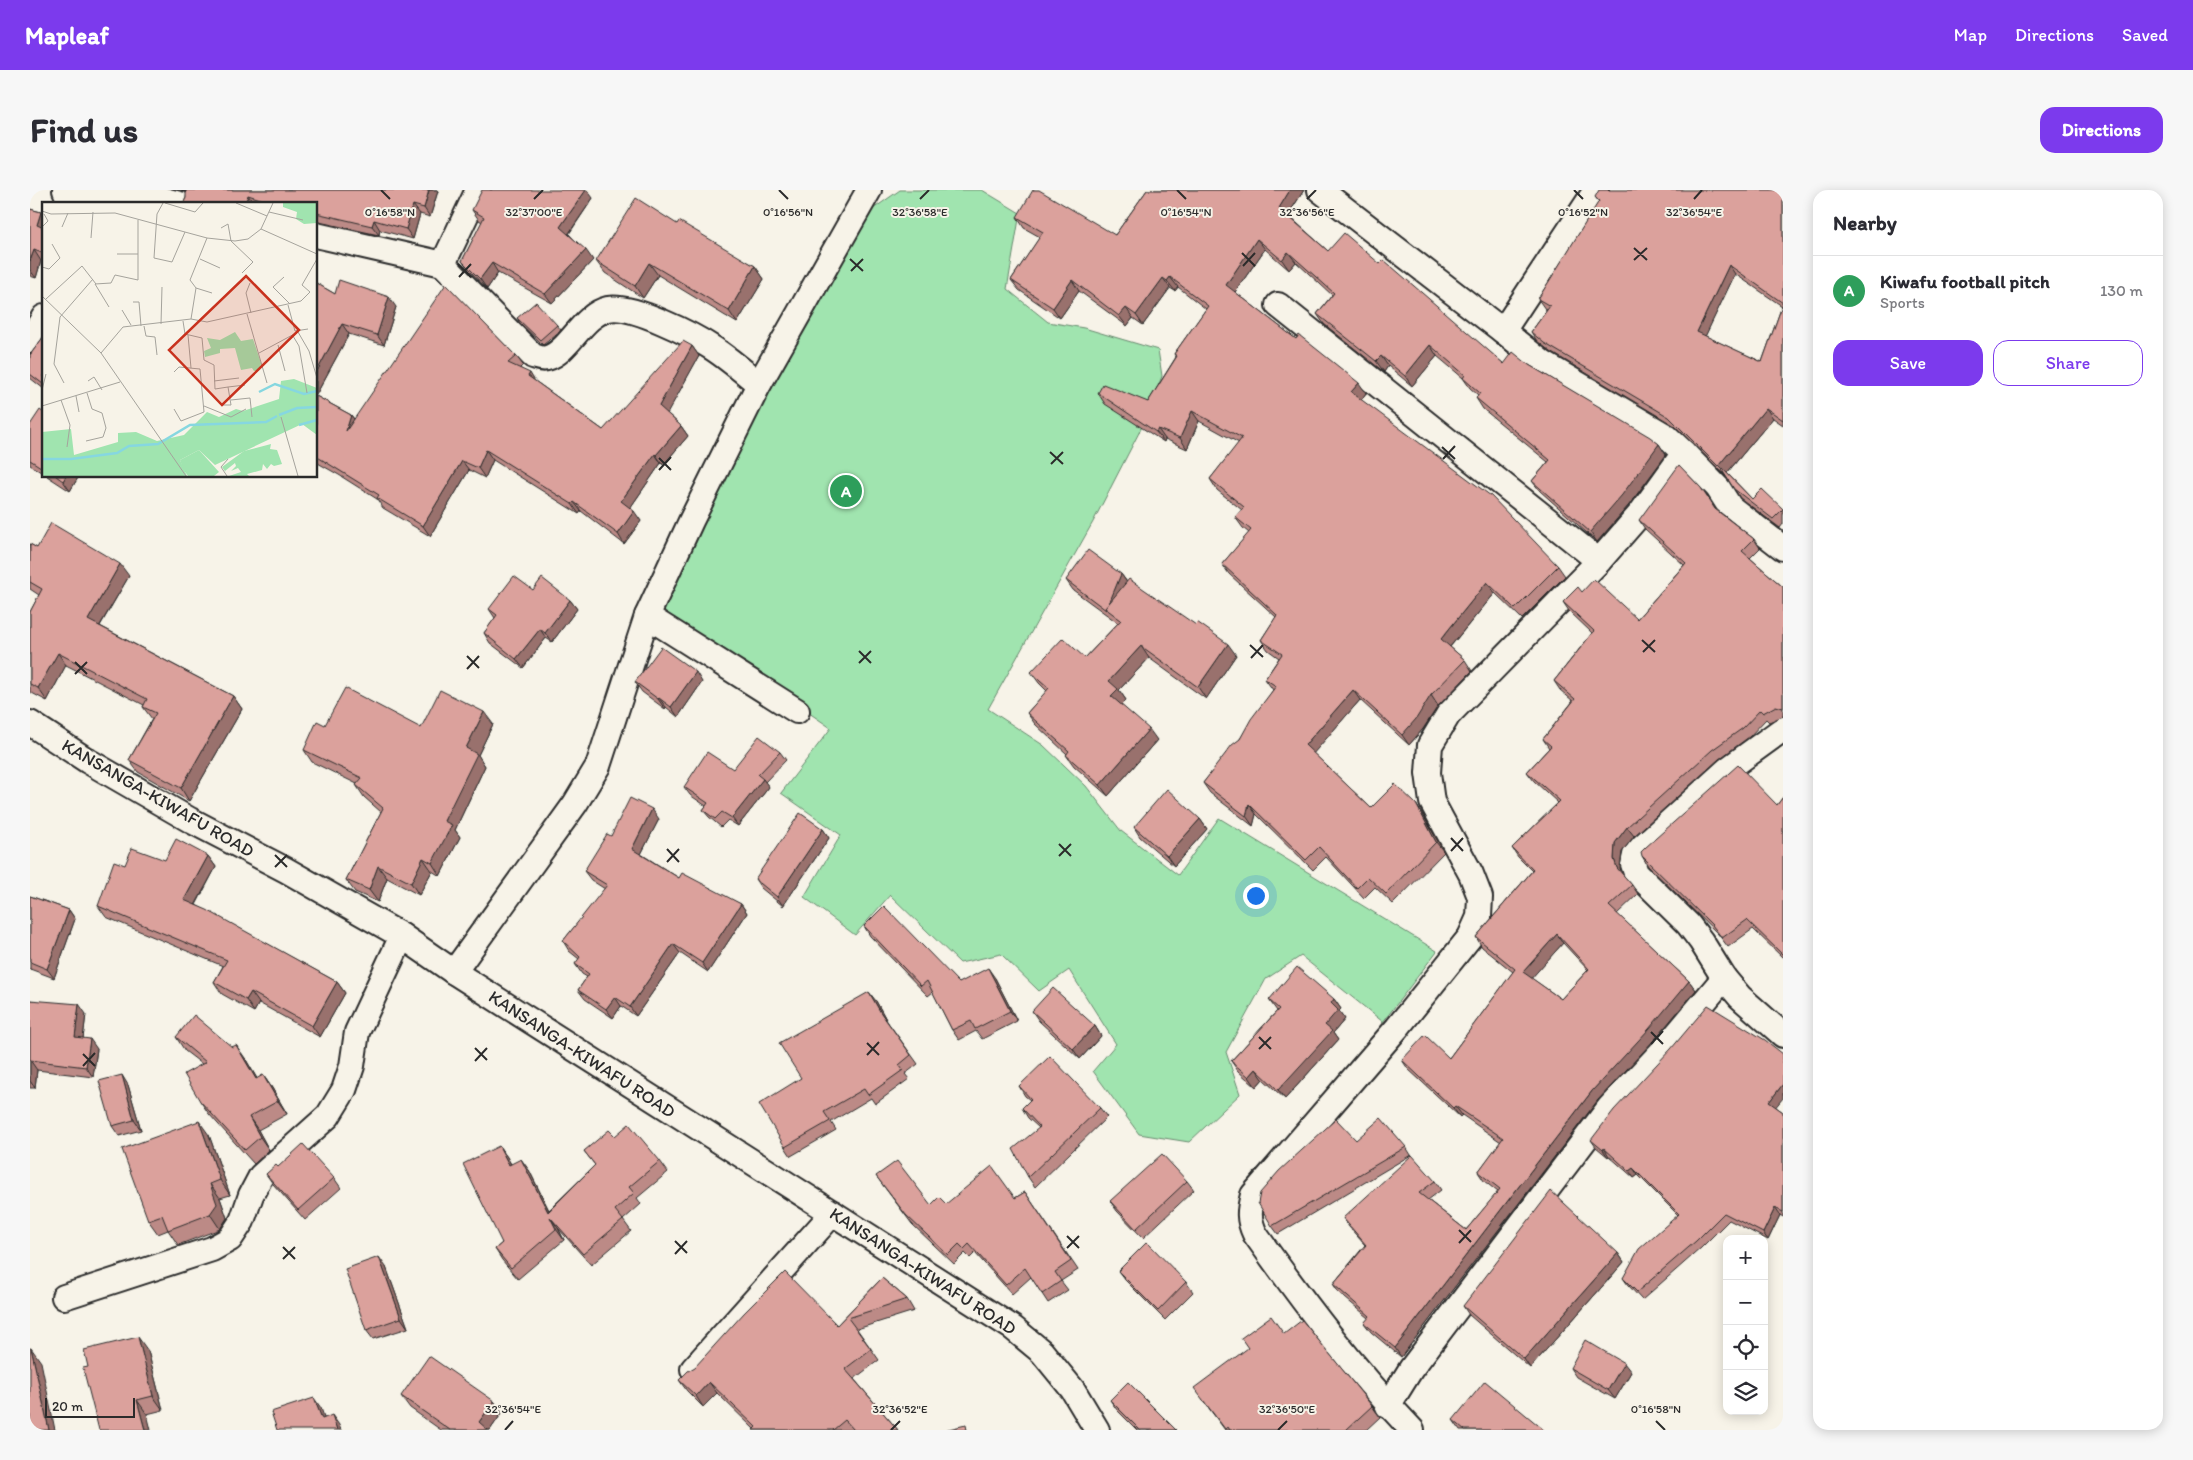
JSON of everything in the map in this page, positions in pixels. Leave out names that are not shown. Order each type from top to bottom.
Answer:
[{"type":"street","points":[[65,190],[70,202]]},
{"type":"street","points":[[83,190],[100,196],[134,201],[168,198]]},
{"type":"street","points":[[443,264],[478,190]]},
{"type":"street","points":[[454,972],[575,804],[598,766],[648,616],[726,447],[759,384],[868,190]]},
{"type":"street","points":[[1320,190],[1543,363],[1666,436],[1718,488],[1730,507],[1783,548]]},
{"type":"street","points":[[1504,331],[1596,190]]},
{"type":"street","points":[[318,235],[443,264],[533,356],[547,359],[556,353],[595,314],[610,309],[625,309],[670,326],[714,348],[759,384]]},
{"type":"street","points":[[1278,305],[1599,561]]},
{"type":"street","points":[[30,340],[42,320]]},
{"type":"street","points":[[1412,1430],[1388,1406],[1310,1311],[1255,1234],[1248,1211],[1253,1195],[1397,1028],[1470,937],[1479,917],[1480,897],[1471,874],[1432,802],[1428,773],[1430,745],[1448,714],[1599,561],[1640,514],[1684,453]]},
{"type":"street","points":[[648,616],[797,711]]},
{"type":"street","name":"KANSANGA-KIWAFU ROAD","points":[[30,723],[88,761],[190,820],[286,870],[402,936],[454,972],[1013,1328],[1042,1352],[1072,1390],[1097,1430]]},
{"type":"street","points":[[1783,729],[1728,769],[1676,814],[1635,855],[1633,864],[1636,874],[1693,930],[1724,978],[1740,997],[1783,1035]]},
{"type":"street","points":[[64,1297],[212,1250],[230,1239],[242,1221],[251,1195],[261,1176],[328,1116],[344,1090],[352,1066],[357,1032],[402,936]]},
{"type":"street","points":[[1388,1406],[1423,1353],[1609,1108],[1666,1047],[1724,978]]},
{"type":"street","points":[[693,1369],[833,1212]]},
{"type":"green space","points":[[900,190],[982,190],[1020,213],[1007,289],[1048,322],[1084,328],[1158,350],[1162,376],[1146,419],[1093,522],[988,709],[1043,745],[1086,786],[1121,831],[1178,875],[1219,818],[1437,951],[1383,1022],[1301,956],[1266,979],[1226,1052],[1240,1094],[1189,1142],[1139,1134],[1093,1071],[1116,1044],[1069,970],[1039,991],[1001,954],[960,963],[890,895],[855,935],[804,897],[841,835],[781,793],[831,728],[661,611],[846,228]]},
{"type":"building","points":[[186,190],[429,190],[424,208],[413,205],[406,229],[374,220],[372,226],[318,213],[318,202],[270,202],[248,195],[246,202],[184,202]]},
{"type":"building","points":[[482,190],[586,190],[560,227],[586,250],[545,294],[492,263],[480,279],[462,261],[484,217],[472,210]]},
{"type":"building","points":[[1033,190],[1039,190],[1115,235],[1147,190],[1290,190],[1279,208],[1328,251],[1344,233],[1380,264],[1384,260],[1504,364],[1513,352],[1529,365],[1659,444],[1622,495],[1590,532],[1532,481],[1550,460],[1476,398],[1480,393],[1463,378],[1465,375],[1430,345],[1405,376],[1381,356],[1376,361],[1317,314],[1334,293],[1288,252],[1282,260],[1257,239],[1226,285],[1296,339],[1299,335],[1359,383],[1351,392],[1491,496],[1558,566],[1515,609],[1487,582],[1441,639],[1465,660],[1431,695],[1416,719],[1402,735],[1353,690],[1305,745],[1371,808],[1395,784],[1416,804],[1436,842],[1386,894],[1368,877],[1357,888],[1319,847],[1306,860],[1249,804],[1246,816],[1203,783],[1232,745],[1240,739],[1251,719],[1276,686],[1265,679],[1282,654],[1261,640],[1277,615],[1222,564],[1251,530],[1235,517],[1244,507],[1210,479],[1242,438],[1192,411],[1180,438],[1158,429],[1156,432],[1098,393],[1103,384],[1148,402],[1177,356],[1174,354],[1208,306],[1170,277],[1167,281],[1163,278],[1136,315],[1126,308],[1119,316],[1072,280],[1053,308],[1011,280],[1043,232],[1017,217]]},
{"type":"building","points":[[1599,190],[1783,190],[1783,303],[1783,420],[1766,408],[1719,465],[1752,499],[1762,489],[1783,509],[1773,519],[1734,489],[1722,470],[1669,417],[1544,343],[1531,332],[1550,306],[1538,299],[1599,201],[1595,197]],"holes":[[[1729,265],[1783,303],[1762,362],[1697,332]]]},
{"type":"building","points":[[636,198],[677,224],[679,221],[755,266],[729,311],[649,263],[635,286],[596,261]]},
{"type":"building","points":[[30,209],[41,212],[37,225],[42,227],[42,253],[34,250],[30,261]]},
{"type":"building","points":[[339,280],[389,297],[377,335],[342,324],[318,369],[318,284],[335,294]]},
{"type":"building","points":[[446,284],[516,356],[508,363],[530,373],[528,376],[603,430],[683,341],[692,346],[659,406],[681,426],[655,454],[621,501],[634,511],[618,534],[574,502],[572,504],[486,450],[478,468],[462,461],[423,526],[377,498],[379,495],[318,457],[318,397],[351,415],[346,431]]},
{"type":"building","points":[[536,302],[557,325],[540,340],[517,318]]},
{"type":"building","points":[[42,339],[42,383],[30,374],[30,355]]},
{"type":"building","points":[[40,410],[42,412],[42,468],[30,460],[30,425]]},
{"type":"building","points":[[1679,465],[1701,488],[1715,509],[1754,539],[1742,551],[1783,587],[1783,708],[1776,706],[1763,713],[1760,710],[1743,728],[1712,750],[1627,827],[1615,843],[1614,859],[1617,868],[1632,885],[1609,906],[1689,981],[1649,1029],[1592,1091],[1395,1348],[1364,1323],[1370,1316],[1333,1284],[1366,1245],[1343,1218],[1412,1155],[1435,1181],[1419,1193],[1466,1230],[1500,1189],[1478,1172],[1503,1138],[1455,1106],[1453,1108],[1402,1060],[1425,1035],[1449,1058],[1515,969],[1476,937],[1533,870],[1512,848],[1560,801],[1527,772],[1551,746],[1543,739],[1575,699],[1554,681],[1594,631],[1563,602],[1578,587],[1582,592],[1594,579],[1637,619],[1686,563],[1639,520]],"holes":[[[1557,934],[1589,969],[1561,999],[1523,972]]]},
{"type":"building","points":[[51,523],[120,564],[88,620],[233,696],[181,788],[129,760],[156,713],[143,707],[147,699],[58,653],[38,688],[30,684],[30,612],[42,589],[30,582],[30,544],[37,548]]},
{"type":"building","points":[[1088,550],[1121,574],[1108,606],[1105,608],[1106,610],[1066,580]]},
{"type":"building","points":[[514,576],[533,590],[542,578],[570,600],[545,633],[540,629],[516,659],[484,633],[497,615],[489,609]]},
{"type":"building","points":[[1129,579],[1196,625],[1197,622],[1228,644],[1198,687],[1141,646],[1109,681],[1118,689],[1111,696],[1149,729],[1100,785],[1066,755],[1069,751],[1027,713],[1049,688],[1031,672],[1063,638],[1085,658],[1121,620],[1105,608]]},
{"type":"building","points":[[661,647],[696,672],[671,707],[635,682]]},
{"type":"building","points":[[345,688],[421,728],[440,690],[484,712],[466,748],[477,754],[444,821],[452,825],[432,863],[423,858],[411,883],[378,866],[369,890],[346,880],[383,808],[356,785],[362,778],[304,750],[317,721],[325,725]]},
{"type":"building","points":[[759,736],[780,752],[758,775],[763,779],[732,818],[722,812],[715,819],[703,810],[708,803],[684,787],[707,752],[733,769]]},
{"type":"building","points":[[1738,765],[1777,805],[1783,797],[1783,955],[1747,920],[1722,938],[1712,925],[1642,856],[1641,852]]},
{"type":"building","points":[[1167,789],[1200,819],[1167,856],[1134,827]]},
{"type":"building","points":[[630,798],[652,809],[632,849],[679,878],[682,873],[741,904],[702,963],[673,944],[630,1007],[615,997],[606,1009],[578,990],[589,974],[575,964],[580,957],[563,941],[607,885],[584,871],[607,834],[611,836]]},
{"type":"building","points":[[800,813],[823,829],[777,897],[755,879]]},
{"type":"building","points":[[176,839],[208,856],[184,900],[207,910],[337,982],[312,1026],[251,992],[246,1000],[214,982],[227,960],[98,906],[114,861],[125,865],[132,848],[165,860]]},
{"type":"building","points":[[30,896],[69,910],[47,969],[30,962]]},
{"type":"building","points":[[884,906],[959,983],[988,968],[1010,1011],[975,1029],[971,1021],[952,1030],[927,981],[921,986],[864,926]]},
{"type":"building","points":[[1297,967],[1334,999],[1331,1003],[1338,1010],[1325,1025],[1332,1031],[1278,1090],[1256,1069],[1249,1077],[1231,1061],[1279,1009],[1269,1000]]},
{"type":"building","points":[[1053,988],[1095,1026],[1073,1049],[1032,1011]]},
{"type":"building","points":[[869,992],[881,1013],[911,1055],[899,1065],[903,1070],[868,1095],[864,1089],[824,1112],[830,1121],[785,1147],[759,1104],[801,1078],[779,1043]]},
{"type":"building","points":[[30,1000],[79,1004],[75,1037],[90,1039],[86,1067],[30,1060]]},
{"type":"building","points":[[1708,1005],[1765,1040],[1783,1054],[1783,1084],[1769,1102],[1783,1112],[1783,1212],[1775,1208],[1763,1233],[1724,1213],[1696,1241],[1637,1292],[1623,1278],[1639,1249],[1679,1214],[1633,1168],[1629,1171],[1604,1148],[1603,1150],[1591,1140],[1614,1110],[1671,1049]]},
{"type":"building","points":[[194,1015],[232,1047],[236,1045],[256,1079],[263,1075],[278,1101],[249,1117],[260,1137],[245,1150],[200,1101],[184,1074],[206,1062],[176,1037]]},
{"type":"building","points":[[1050,1056],[1100,1108],[1028,1177],[1013,1149],[1040,1127],[1022,1108],[1031,1099],[1019,1086]]},
{"type":"building","points":[[122,1075],[134,1120],[112,1126],[99,1081]]},
{"type":"building","points":[[1381,1118],[1406,1147],[1272,1226],[1258,1203],[1260,1193],[1279,1171],[1336,1119],[1356,1140]]},
{"type":"building","points":[[199,1121],[220,1180],[210,1184],[217,1204],[210,1214],[168,1230],[162,1215],[148,1220],[122,1149]]},
{"type":"building","points":[[629,1124],[660,1161],[629,1187],[634,1193],[615,1210],[623,1220],[583,1254],[550,1217],[556,1229],[511,1268],[495,1249],[502,1243],[463,1164],[499,1146],[509,1165],[521,1159],[548,1212],[595,1165],[584,1151],[609,1130],[615,1136]]},
{"type":"building","points":[[303,1144],[334,1178],[298,1210],[266,1174],[276,1165],[278,1167]]},
{"type":"building","points":[[1162,1154],[1187,1181],[1136,1229],[1110,1201]]},
{"type":"building","points":[[897,1161],[931,1205],[939,1197],[946,1204],[992,1166],[1015,1198],[1025,1192],[1071,1261],[1055,1272],[1061,1281],[1042,1294],[1025,1268],[1006,1285],[969,1244],[964,1249],[959,1244],[948,1255],[906,1215],[876,1176]]},
{"type":"building","points":[[1551,1191],[1618,1253],[1524,1359],[1463,1306]]},
{"type":"building","points":[[1147,1242],[1186,1282],[1158,1311],[1118,1271]]},
{"type":"building","points":[[379,1257],[401,1318],[366,1330],[345,1269]]},
{"type":"building","points":[[785,1272],[837,1325],[882,1278],[907,1299],[848,1318],[871,1349],[845,1369],[898,1430],[854,1430],[845,1420],[833,1430],[753,1430],[756,1427],[709,1382],[696,1396],[679,1380],[695,1367],[744,1313]]},
{"type":"building","points":[[1271,1316],[1284,1334],[1302,1320],[1372,1406],[1346,1430],[1230,1430],[1228,1427],[1225,1429],[1194,1388],[1248,1348],[1241,1338]]},
{"type":"building","points":[[138,1337],[153,1396],[137,1400],[145,1430],[99,1430],[83,1368],[88,1367],[84,1350]]},
{"type":"building","points":[[1585,1340],[1624,1363],[1608,1390],[1570,1368]]},
{"type":"building","points":[[31,1348],[49,1430],[30,1430]]},
{"type":"building","points":[[429,1356],[494,1401],[479,1422],[488,1430],[450,1430],[401,1396]]},
{"type":"building","points":[[1485,1381],[1544,1430],[1465,1430],[1453,1420]]},
{"type":"building","points":[[1128,1382],[1176,1430],[1140,1430],[1110,1400]]},
{"type":"building","points":[[314,1398],[322,1419],[332,1415],[337,1430],[277,1430],[271,1412]]},
{"type":"building","points":[[966,1425],[967,1430],[944,1430]]},
{"type":"place","name":"Kiwafu football pitch","points":[[846,491]]}]
